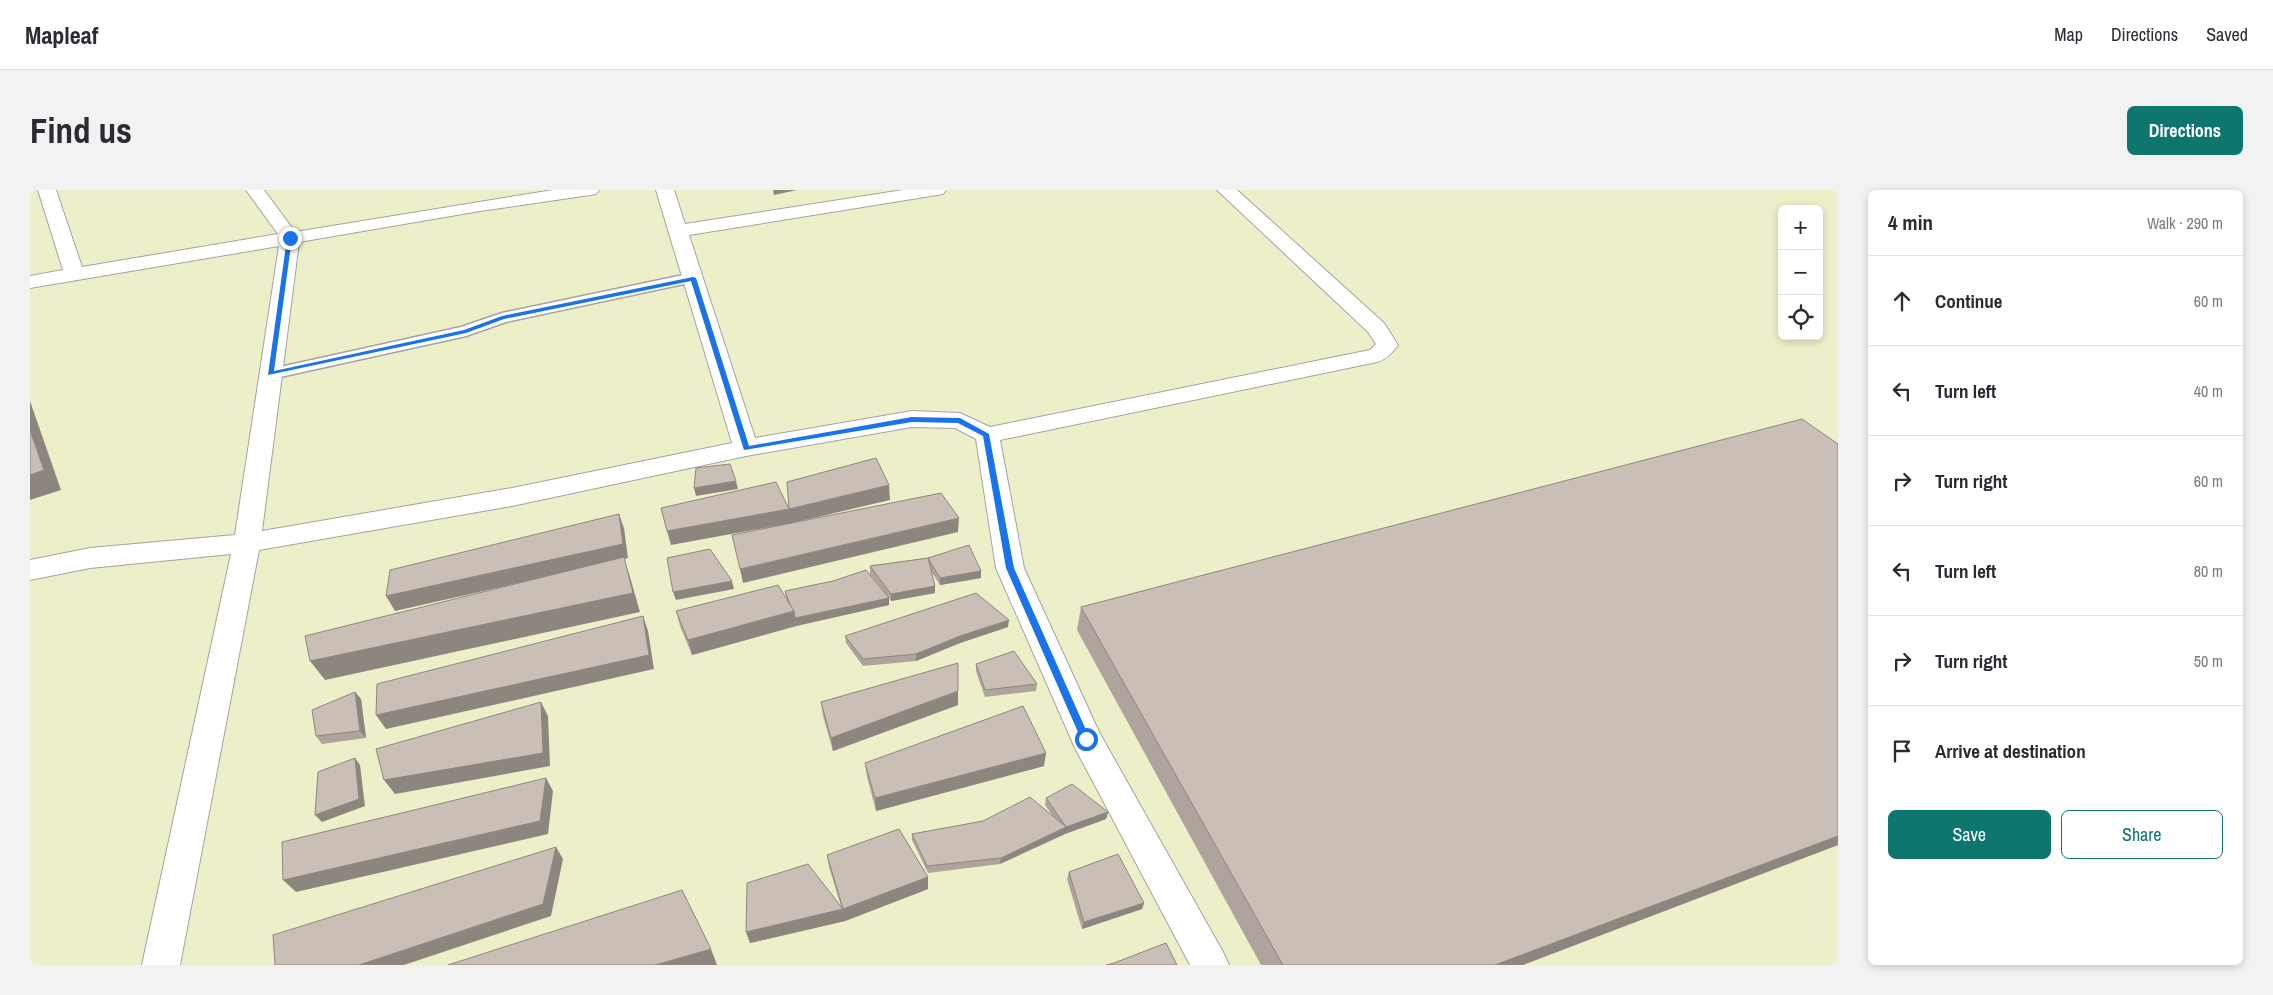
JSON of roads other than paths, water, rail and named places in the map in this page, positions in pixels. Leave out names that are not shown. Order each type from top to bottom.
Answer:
[{"type":"street","points":[[47,190],[74,273]]},
{"type":"street","points":[[161,965],[247,543],[290,238],[255,190]]},
{"type":"street","points":[[465,190],[480,206]]},
{"type":"street","points":[[30,282],[74,273],[480,206],[590,190]]},
{"type":"street","points":[[665,190],[746,448]]},
{"type":"street","points":[[678,231],[937,190]]},
{"type":"street","points":[[30,570],[90,558],[247,543],[512,497],[746,448],[912,419],[960,420],[987,435],[1377,355],[1387,346],[1376,328],[1226,190]]},
{"type":"street","points":[[987,435],[1010,568],[1086,739],[1210,965]]},
{"type":"lane","points":[[271,374],[466,331],[502,318],[693,278]]}]
